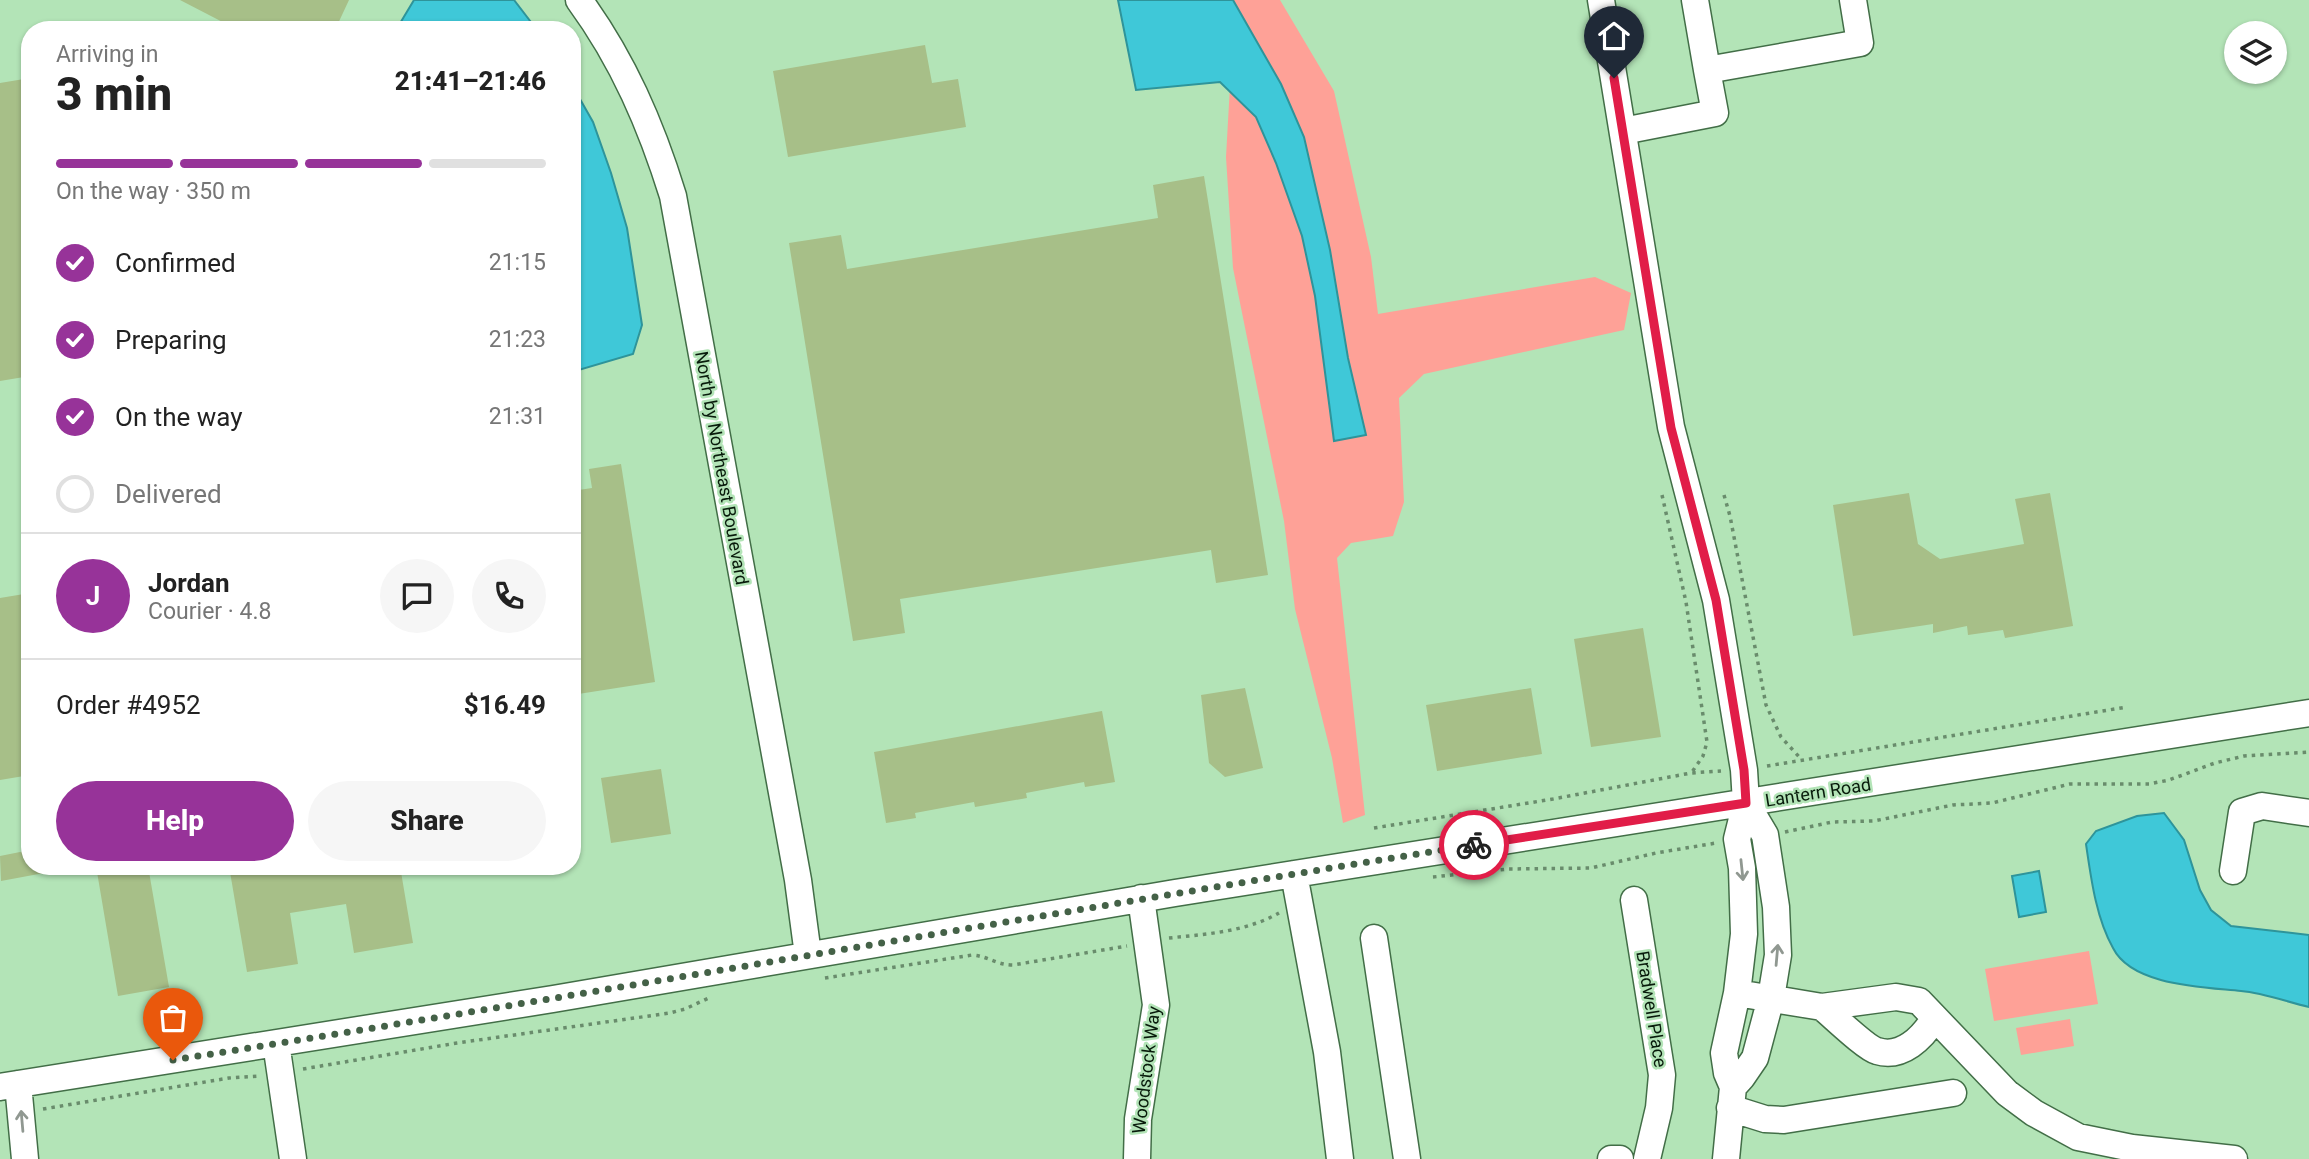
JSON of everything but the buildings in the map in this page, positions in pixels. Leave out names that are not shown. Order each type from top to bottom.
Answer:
[{"type":"street","name":"North by Northeast Boulevard","points":[[579,0],[624,69],[649,124],[673,196],[798,880],[808,955]]},
{"type":"street","points":[[1601,0],[1671,428],[1716,600],[1744,770],[1746,803],[1737,839],[1744,901],[1744,934],[1737,993],[1724,1053],[1731,1097],[1726,1159],[1720,1159]]},
{"type":"street","points":[[1623,131],[1715,113],[1695,0]]},
{"type":"street","points":[[1707,70],[1860,43],[1853,0]]},
{"type":"street","name":"Lantern Road","points":[[9,1085],[276,1044],[1141,898],[2309,713]]},
{"type":"street","points":[[1731,1097],[1755,1058],[1771,998],[1778,955],[1776,907],[1765,835],[1746,803]]},
{"type":"street","points":[[2233,871],[2242,812],[2262,806],[2309,813]]},
{"type":"street","points":[[1294,874],[1327,1052],[1340,1159]]},
{"type":"street","name":"Woodstock Way","points":[[1137,1159],[1138,1119],[1156,1005],[1141,898]]},
{"type":"street","name":"Bradwell Place","points":[[1634,900],[1662,1075],[1659,1108],[1647,1159]]},
{"type":"street","points":[[1374,938],[1407,1159]]},
{"type":"street","points":[[1737,993],[1822,1007],[1896,997],[1919,1001],[2007,1093],[2034,1113],[2078,1136],[2132,1148],[2234,1159]]},
{"type":"street","points":[[1822,1007],[1876,1051],[1898,1053],[1924,1034],[1934,1019]]},
{"type":"street","points":[[276,1044],[293,1159]]},
{"type":"street","points":[[9,1085],[26,1159]]},
{"type":"street","points":[[1731,1097],[1765,1119],[1784,1120],[1953,1093]]},
{"type":"street","points":[[1611,1159],[1620,1159]]},
{"type":"path","points":[[1662,495],[1686,602],[1707,742],[1703,756],[1691,773]]},
{"type":"path","points":[[1724,495],[1766,705],[1781,737],[1802,760]]},
{"type":"shaded area","points":[[1227,0],[1280,0],[1334,91],[1371,257],[1378,314],[1595,277],[1631,293],[1624,330],[1424,374],[1399,398],[1404,502],[1393,536],[1351,543],[1337,558],[1365,815],[1343,823],[1332,758],[1295,609],[1284,521],[1233,268],[1226,157],[1232,50]]},
{"type":"shaded area","points":[[2089,951],[2098,1004],[1994,1021],[1985,969]]},
{"type":"shaded area","points":[[2070,1019],[2074,1046],[2021,1055],[2016,1028]]},
{"type":"water","points":[[414,0],[514,0],[530,21],[401,21]]},
{"type":"water","points":[[1118,0],[1233,0],[1281,84],[1304,137],[1330,250],[1348,358],[1366,435],[1334,441],[1315,296],[1302,236],[1256,117],[1220,82],[1136,90]]},
{"type":"water","points":[[581,101],[593,122],[627,228],[642,325],[633,354],[581,369]]},
{"type":"water","points":[[2164,813],[2184,840],[2200,890],[2211,910],[2231,926],[2309,935],[2309,1007],[2258,994],[2170,982],[2136,970],[2122,961],[2107,936],[2098,911],[2086,844],[2096,831],[2137,816]]},
{"type":"water","points":[[2039,871],[2046,912],[2019,917],[2012,876]]},
{"type":"way so far","points":[[173,1060],[1474,845]]},
{"type":"route","points":[[1474,845],[1746,803],[1744,770],[1716,600],[1671,428],[1614,78]]}]
